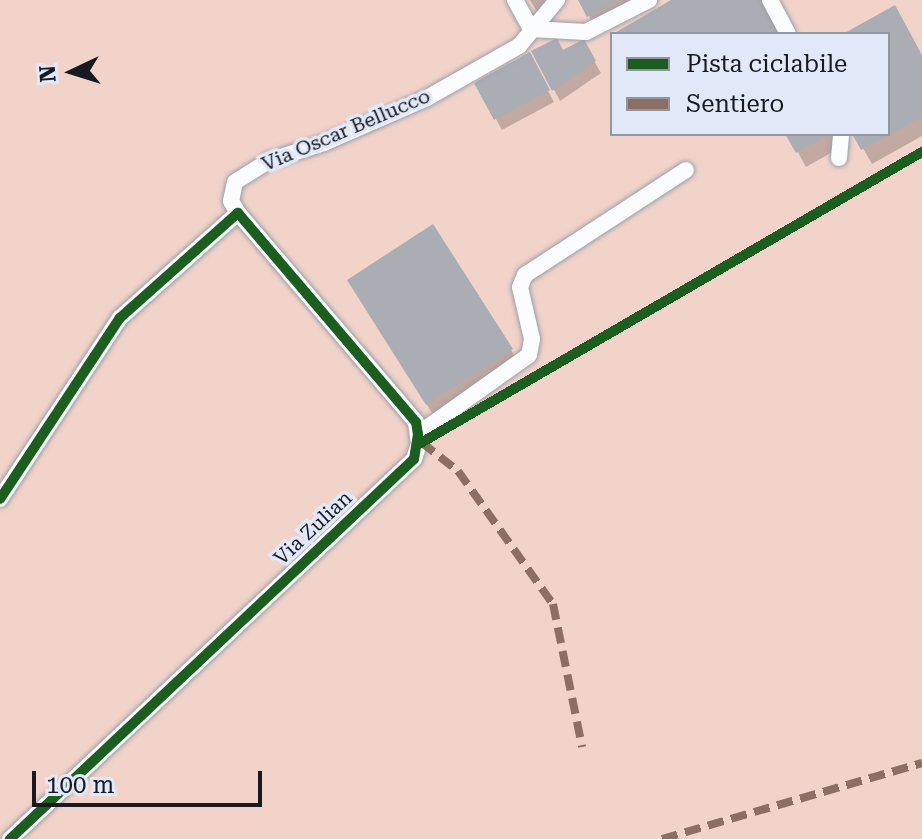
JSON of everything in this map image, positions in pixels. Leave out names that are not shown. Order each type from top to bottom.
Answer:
[{"type":"street","points":[[515,0],[531,29]]},
{"type":"street","points":[[531,29],[557,0]]},
{"type":"street","points":[[531,29],[586,32],[649,0]]},
{"type":"street","points":[[770,0],[787,32]]},
{"type":"street","name":"Via Oscar Bellucco","points":[[238,213],[231,201],[235,182],[248,173],[427,98],[519,46],[531,29]]},
{"type":"street","points":[[839,158],[841,136]]},
{"type":"street","points":[[0,499],[120,318],[238,213],[416,422],[418,434],[529,355],[532,339],[520,287],[525,275],[686,170]]},
{"type":"street","name":"Via Zulian","points":[[10,839],[414,459],[418,434]]},
{"type":"shaded area","points":[[0,0],[922,0],[922,839],[0,839]]},
{"type":"building","points":[[578,0],[617,0],[587,17]]},
{"type":"building","points":[[671,0],[765,0],[782,32],[616,32]]},
{"type":"building","points":[[895,5],[922,55],[922,117],[890,134],[890,32],[847,32]]},
{"type":"building","points":[[557,38],[563,50],[584,39],[596,61],[552,91],[531,51]]},
{"type":"building","points":[[530,52],[550,90],[494,120],[474,83]]},
{"type":"building","points":[[786,136],[826,136],[796,153]]},
{"type":"building","points":[[853,136],[887,136],[861,150]]},
{"type":"building","points":[[433,224],[513,349],[426,405],[347,280]]},
{"type":"marked path","points":[[421,442],[458,471],[553,604],[582,747]]},
{"type":"marked path","points":[[662,839],[922,763]]},
{"type":"cycle path","points":[[419,444],[922,152]]},
{"type":"cycle path","points":[[0,499],[120,318],[238,213],[416,422],[418,434],[414,459],[10,839]]}]
